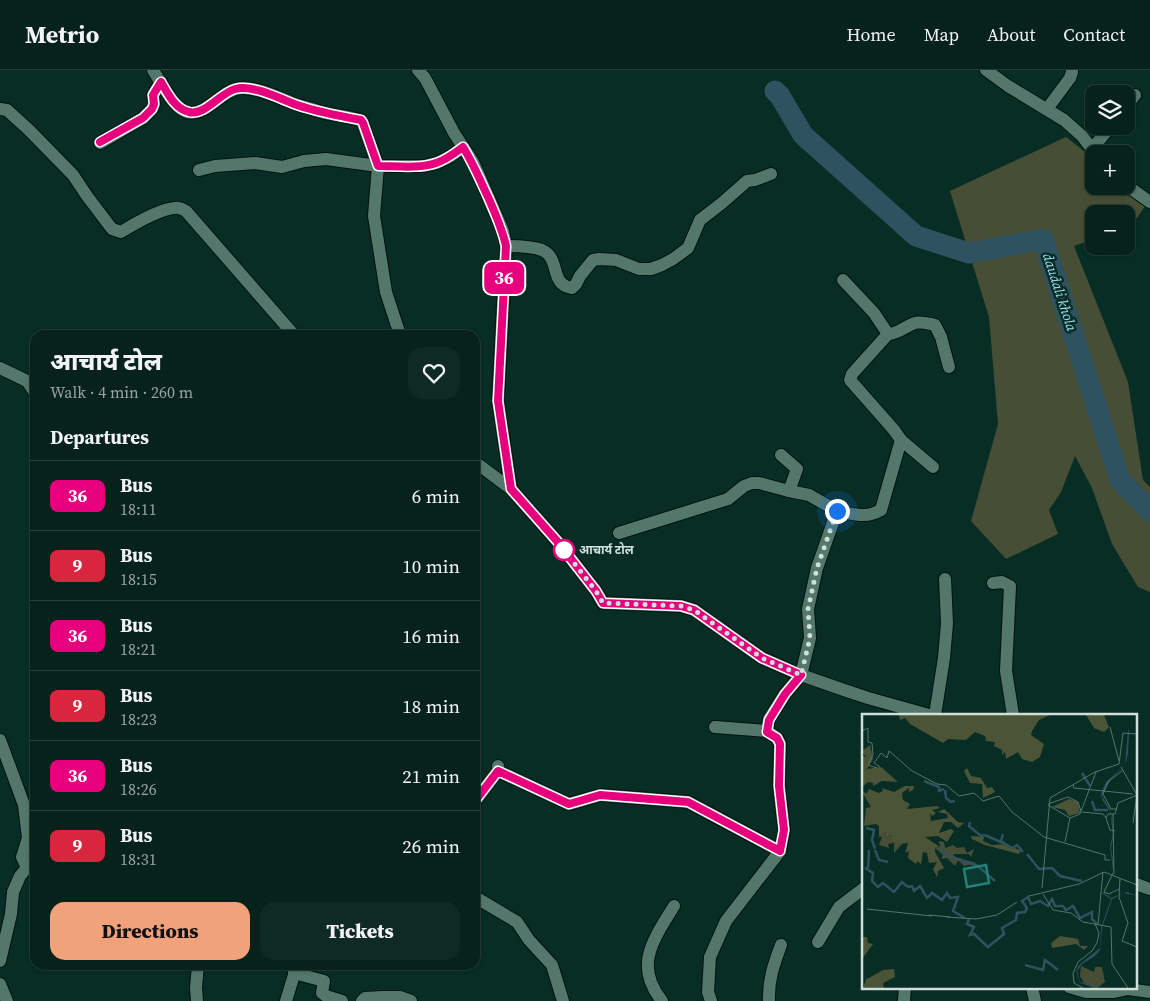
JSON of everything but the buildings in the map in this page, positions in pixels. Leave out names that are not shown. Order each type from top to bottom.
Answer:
[{"type":"street","points":[[153,70],[179,109],[186,112],[194,113],[202,110],[226,93],[235,89],[245,88],[266,92],[324,113],[361,120],[378,166],[374,216],[386,292],[398,330]]},
{"type":"street","points":[[418,70],[425,78],[454,133],[473,162],[499,222],[506,246],[498,401],[511,489]]},
{"type":"street","points":[[986,70],[1008,86],[1064,120],[1089,145]]},
{"type":"street","points":[[1047,109],[1070,78],[1072,70]]},
{"type":"street","points":[[100,142],[143,118],[152,109],[154,104],[153,95],[161,82]]},
{"type":"street","points":[[0,109],[7,110],[73,175],[112,229],[120,232],[168,209],[182,208],[186,211],[290,330]]},
{"type":"street","points":[[199,170],[215,166],[255,163],[282,167],[304,161],[326,159],[378,166],[424,166],[437,163],[463,147]]},
{"type":"street","points":[[506,246],[543,251],[550,256],[557,278],[565,287],[572,288],[593,260],[616,260],[639,269],[651,270],[688,248],[700,220],[722,204],[747,181],[771,174]]},
{"type":"street","points":[[1135,191],[1150,202]]},
{"type":"street","points":[[844,280],[874,314],[888,334]]},
{"type":"street","points":[[933,467],[901,440],[850,380],[852,374],[888,334],[894,334],[915,323],[935,325],[941,338],[949,367]]},
{"type":"street","points":[[0,368],[27,381],[30,386]]},
{"type":"street","points":[[619,533],[728,499],[744,486],[752,483],[809,495],[837,511],[862,516],[872,515],[881,510],[901,440]]},
{"type":"street","points":[[781,455],[797,470],[789,491]]},
{"type":"street","points":[[480,467],[511,489],[557,541],[596,591],[603,603],[681,606],[694,610],[762,658],[801,675],[868,698],[925,714]]},
{"type":"street","points":[[767,732],[769,720],[785,694],[801,675],[810,638],[808,609],[817,568],[837,511]]},
{"type":"street","points":[[935,714],[944,658],[947,623],[945,579]]},
{"type":"street","points":[[993,583],[1002,582],[1010,586],[1006,671],[1013,714]]},
{"type":"street","points":[[711,1001],[708,992],[710,957],[726,922],[780,851],[784,830],[779,786],[780,744],[777,738],[767,732],[715,727]]},
{"type":"street","points":[[0,740],[24,805],[28,838],[22,857],[26,868]]},
{"type":"street","points":[[480,794],[498,769],[569,804],[600,795],[688,802],[780,851]]},
{"type":"street","points":[[0,961],[11,914],[13,892],[20,876],[30,864]]},
{"type":"street","points":[[1138,885],[1150,889]]},
{"type":"street","points":[[818,942],[838,907],[862,889]]},
{"type":"street","points":[[480,900],[517,922],[529,940],[552,966],[563,1001]]},
{"type":"street","points":[[662,1001],[654,991],[647,972],[648,957],[654,940],[674,906]]},
{"type":"street","points":[[769,1001],[768,986],[773,965],[781,945]]},
{"type":"street","points":[[197,1001],[198,970]]},
{"type":"street","points":[[286,1001],[295,970]]},
{"type":"street","points":[[297,970],[324,981],[322,993],[342,1001]]},
{"type":"street","points":[[0,984],[7,1001]]},
{"type":"street","points":[[1032,988],[1035,1001]]},
{"type":"street","points":[[1072,988],[1086,992],[1114,992],[1128,989],[1150,992]]},
{"type":"street","points":[[362,1001],[366,998],[383,997],[400,997],[411,1001]]},
{"type":"green space","points":[[1066,137],[1085,152],[1085,195],[1135,195],[1135,193],[1148,202],[1135,220],[1135,205],[1085,205],[1085,242],[1074,246],[1128,382],[1143,480],[1150,487],[1150,592],[1138,587],[1112,544],[1092,488],[1075,456],[1061,492],[1049,510],[1058,534],[1006,559],[971,521],[998,424],[989,317],[950,191]]},
{"type":"waterway","name":"daudali khola","points":[[775,91],[780,96],[803,135],[916,236],[969,253],[1043,239],[1120,480],[1150,511]]},
{"type":"bus line","name":"36","points":[[100,142],[143,118],[152,109],[154,104],[153,95],[161,82],[179,109],[186,112],[194,113],[202,110],[226,93],[235,89],[245,88],[266,92],[324,113],[361,120],[378,166],[424,166],[437,163],[463,147],[473,162],[502,231],[506,246],[498,401],[511,489],[557,541],[596,591],[603,603],[681,606],[694,610],[762,658],[801,675],[785,694],[769,720],[767,732],[777,738],[780,744],[779,786],[784,830],[780,851],[688,802],[600,795],[569,804],[498,771],[480,794]]},
{"type":"place","name":"आचार्य टोल","points":[[564,550]]},
{"type":"route","points":[[564,550],[603,603],[681,606],[694,610],[762,658],[801,675],[810,638],[808,609],[817,568],[837,511]]}]
